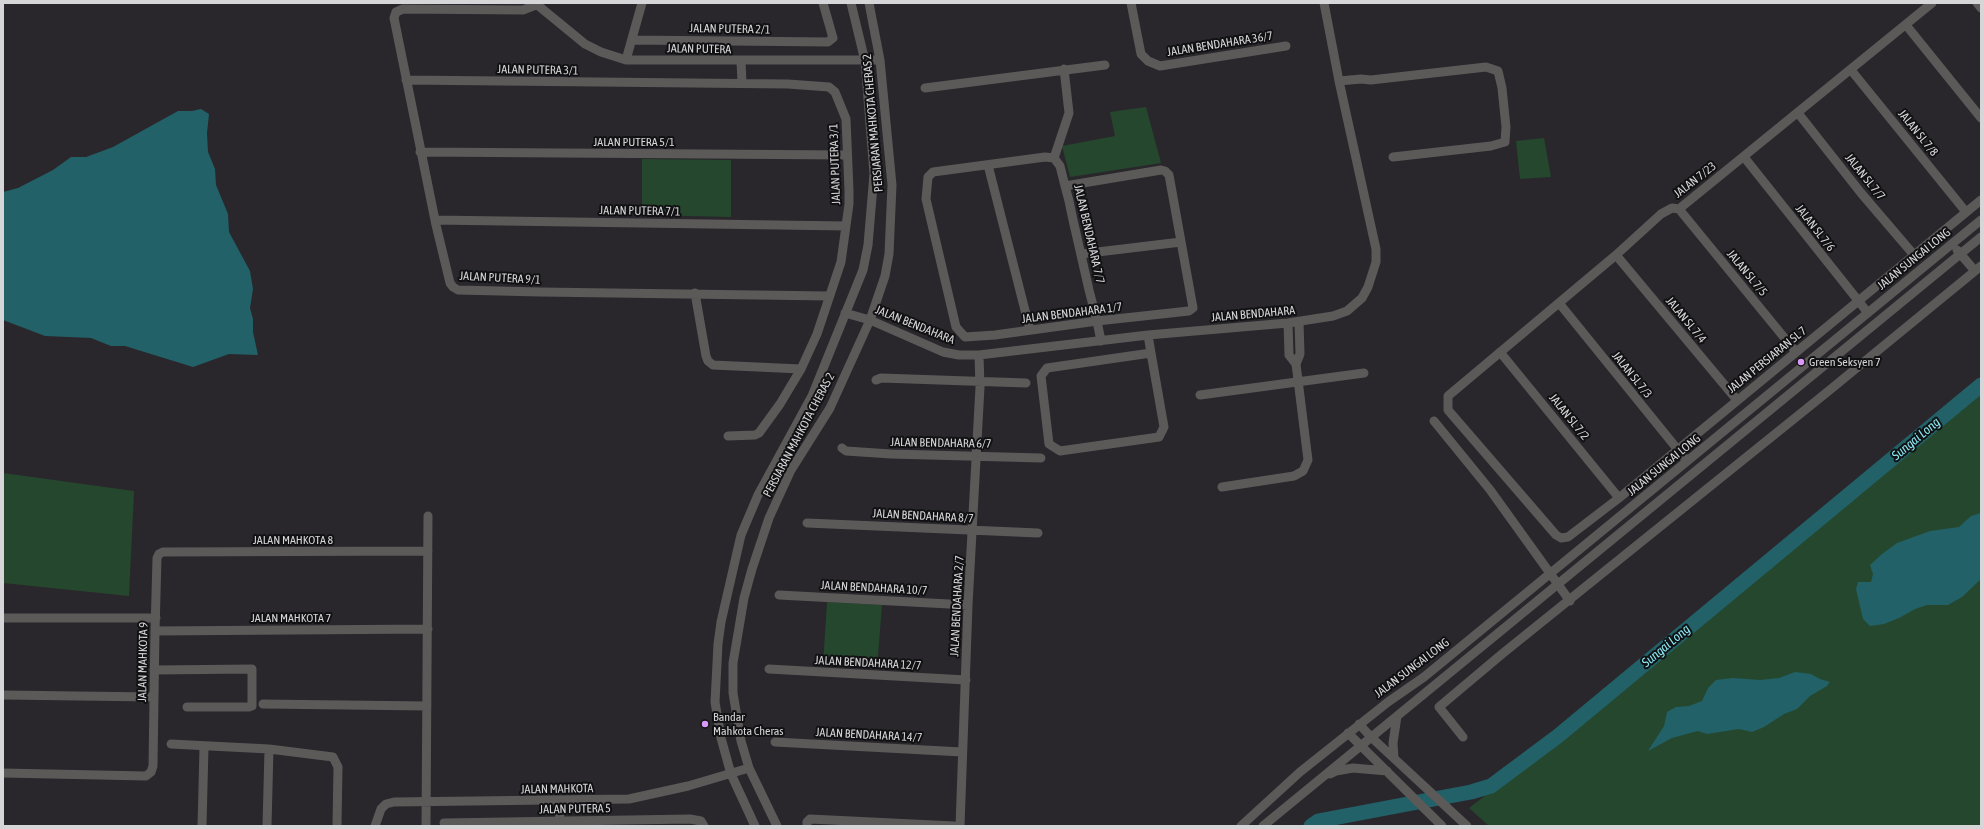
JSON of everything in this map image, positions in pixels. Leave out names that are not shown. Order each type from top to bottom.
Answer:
[{"type":"street","points":[[626,60],[642,3]]},
{"type":"street","name":"JALAN PUTERA 2/1","points":[[632,40],[828,42],[833,38],[823,3]]},
{"type":"street","name":"PERSIARAN MAHKOTA CHERAS 2","points":[[755,826],[731,774],[721,738],[715,702],[716,665],[721,622],[734,560],[741,535],[758,495],[812,396],[863,270],[868,245],[874,174],[865,61],[851,3]]},
{"type":"street","name":"PERSIARAN MAHKOTA CHERAS 2","points":[[777,826],[749,768],[737,724],[733,693],[733,663],[744,598],[769,518],[791,470],[830,408],[870,320],[885,276],[891,232],[892,185],[880,60],[869,3]]},
{"type":"street","name":"JALAN BENDAHARA 36/7","points":[[1131,3],[1141,54],[1148,61],[1160,66],[1286,46]]},
{"type":"street","name":"JALAN BENDAHARA","points":[[845,313],[870,320],[943,352],[959,355],[982,354],[1148,335],[1299,322],[1333,316],[1347,311],[1362,298],[1368,287],[1376,262],[1376,249],[1339,84],[1324,3]]},
{"type":"street","name":"JALAN 7/23","points":[[1568,537],[1562,538],[1556,535],[1448,410],[1448,396],[1616,256],[1661,214],[1672,208],[1679,209],[1932,3]]},
{"type":"street","points":[[1977,3],[1981,8]]},
{"type":"street","name":"JALAN PUTERA","points":[[536,4],[585,44],[601,52],[626,60],[880,60]]},
{"type":"street","name":"JALAN PUTERA 9/1","points":[[536,4],[523,10],[403,9],[396,12],[394,18],[420,152],[450,283],[458,290],[829,296]]},
{"type":"street","points":[[1906,25],[1981,118]]},
{"type":"street","points":[[741,61],[742,83]]},
{"type":"street","points":[[925,88],[1104,65]]},
{"type":"street","points":[[1339,84],[1362,85],[1371,80],[1486,67],[1498,71],[1501,78],[1506,142],[1491,146],[1393,157]]},
{"type":"street","points":[[1030,330],[988,165],[1046,157],[1054,158],[1069,113],[1064,69]]},
{"type":"street","name":"JALAN SL 7/8","points":[[1851,70],[1966,212]]},
{"type":"street","name":"JALAN PUTERA 3/1","points":[[406,80],[742,83],[829,87],[835,92],[840,101],[846,119],[849,204],[841,262],[817,334],[801,369],[780,404],[759,433],[751,437],[728,436]]},
{"type":"street","name":"JALAN SL 7/7","points":[[1798,113],[1861,193],[1914,255]]},
{"type":"street","name":"JALAN PUTERA 5/1","points":[[420,152],[847,155]]},
{"type":"street","name":"JALAN SL 7/6","points":[[1744,157],[1868,313]]},
{"type":"street","name":"JALAN BENDAHARA 7/7","points":[[1054,158],[1060,166],[1101,341]]},
{"type":"street","name":"JALAN BENDAHARA 1/7","points":[[988,165],[933,172],[928,177],[926,198],[956,327],[965,337],[1189,311],[1193,308],[1181,242]]},
{"type":"street","points":[[1065,186],[1161,170],[1165,171],[1169,175],[1181,242],[1081,254]]},
{"type":"street","name":"JALAN PERSIARAN SL 7","points":[[1568,537],[1619,498],[1981,200]]},
{"type":"street","name":"JALAN SL 7/5","points":[[1679,209],[1796,352]]},
{"type":"street","name":"JALAN PUTERA 7/1","points":[[435,220],[846,226]]},
{"type":"street","name":"JALAN SUNGAI LONG","points":[[1241,826],[1300,772],[1359,724],[1424,677],[1981,220]]},
{"type":"street","name":"JALAN SUNGAI LONG","points":[[1263,826],[1558,586],[1597,552],[1981,237]]},
{"type":"street","points":[[1464,737],[1439,707],[1502,654],[1570,601],[1978,268],[1961,254],[1952,244]]},
{"type":"street","name":"JALAN SL 7/4","points":[[1616,256],[1737,400]]},
{"type":"street","points":[[695,294],[706,356],[708,361],[713,365],[801,369]]},
{"type":"street","name":"JALAN SL 7/3","points":[[1559,303],[1687,461]]},
{"type":"street","points":[[1222,487],[1294,476],[1303,471],[1308,460],[1296,364],[1300,354],[1299,322]]},
{"type":"street","points":[[1288,323],[1289,355],[1296,364]]},
{"type":"street","points":[[1148,335],[1164,427],[1159,437],[1060,451],[1049,444],[1041,376],[1047,368],[1151,353]]},
{"type":"street","name":"JALAN SL 7/2","points":[[1500,352],[1619,498]]},
{"type":"street","name":"JALAN BENDAHARA 2/7","points":[[960,826],[968,605],[982,354]]},
{"type":"street","points":[[1200,395],[1364,373]]},
{"type":"street","points":[[876,380],[881,378],[980,384],[1026,383]]},
{"type":"street","points":[[1434,421],[1491,492],[1570,601]]},
{"type":"street","name":"JALAN BENDAHARA 6/7","points":[[842,448],[846,450],[891,454],[1041,458]]},
{"type":"street","points":[[426,826],[428,516]]},
{"type":"street","name":"JALAN BENDAHARA 8/7","points":[[807,523],[1038,533]]},
{"type":"street","name":"JALAN MAHKOTA 8","points":[[159,554],[163,552],[428,551]]},
{"type":"street","name":"JALAN MAHKOTA 9","points":[[3,773],[146,776],[151,772],[153,766],[157,558],[159,554]]},
{"type":"street","name":"JALAN BENDAHARA 10/7","points":[[779,595],[968,605]]},
{"type":"street","points":[[3,618],[156,618]]},
{"type":"street","name":"JALAN MAHKOTA 7","points":[[155,631],[428,629]]},
{"type":"street","points":[[154,670],[252,669],[252,706],[187,707]]},
{"type":"street","name":"JALAN BENDAHARA 12/7","points":[[769,669],[966,680]]},
{"type":"street","points":[[3,695],[154,697]]},
{"type":"street","points":[[263,704],[427,706]]},
{"type":"street","points":[[1394,758],[1393,743],[1397,716]]},
{"type":"street","points":[[1359,724],[1371,737],[1464,823]]},
{"type":"street","points":[[1348,733],[1442,826]]},
{"type":"street","name":"JALAN BENDAHARA 14/7","points":[[775,742],[962,752]]},
{"type":"street","points":[[171,744],[204,747],[270,749],[333,757],[338,767],[337,826]]},
{"type":"street","points":[[202,826],[204,747]]},
{"type":"street","points":[[267,826],[270,749]]},
{"type":"street","name":"JALAN MAHKOTA","points":[[375,826],[381,809],[386,804],[394,802],[629,799],[688,786],[749,768]]},
{"type":"street","points":[[1322,778],[1336,771],[1353,768],[1387,771]]},
{"type":"street","points":[[557,801],[558,822]]},
{"type":"street","name":"JALAN PUTERA 5","points":[[444,823],[634,823],[690,819],[701,821],[704,826]]},
{"type":"street","points":[[807,826],[807,822],[810,819],[954,826]]},
{"type":"green space","points":[[1146,107],[1161,163],[1070,177],[1062,146],[1115,136],[1110,112]]},
{"type":"green space","points":[[1544,138],[1551,177],[1520,179],[1516,141]]},
{"type":"green space","points":[[642,159],[731,160],[731,217],[642,215]]},
{"type":"green space","points":[[1981,393],[1981,826],[1489,826],[1469,808],[1575,726]]},
{"type":"green space","points":[[3,473],[134,491],[129,596],[3,583]]},
{"type":"green space","points":[[827,602],[882,605],[877,668],[823,665]]},
{"type":"water","points":[[201,109],[209,114],[207,133],[208,152],[215,169],[216,185],[228,214],[229,232],[250,271],[253,289],[250,308],[258,355],[229,354],[193,367],[125,346],[111,346],[91,338],[45,336],[3,320],[3,192],[18,188],[53,170],[71,157],[86,157],[113,147],[178,111],[192,111]]},
{"type":"water","points":[[1981,513],[1981,579],[1962,597],[1948,605],[1927,605],[1915,609],[1884,624],[1870,626],[1863,619],[1856,589],[1858,582],[1871,582],[1873,574],[1870,565],[1882,554],[1897,543],[1930,531],[1959,527],[1971,516]]},
{"type":"water","points":[[1795,672],[1811,674],[1830,682],[1827,686],[1810,696],[1797,709],[1784,714],[1764,727],[1752,732],[1739,729],[1707,734],[1698,731],[1672,738],[1648,751],[1664,726],[1667,712],[1676,707],[1689,706],[1702,701],[1708,688],[1716,680],[1733,678],[1760,680],[1779,678]]},
{"type":"waterway","name":"Sungai Long","points":[[1311,826],[1318,821],[1471,792],[1491,786],[1558,736],[1981,385]]},
{"type":"place","name":"Green Seksyen 7","points":[[1801,362]]},
{"type":"place","name":"Bandar Mahkota Cheras","points":[[705,724]]}]
